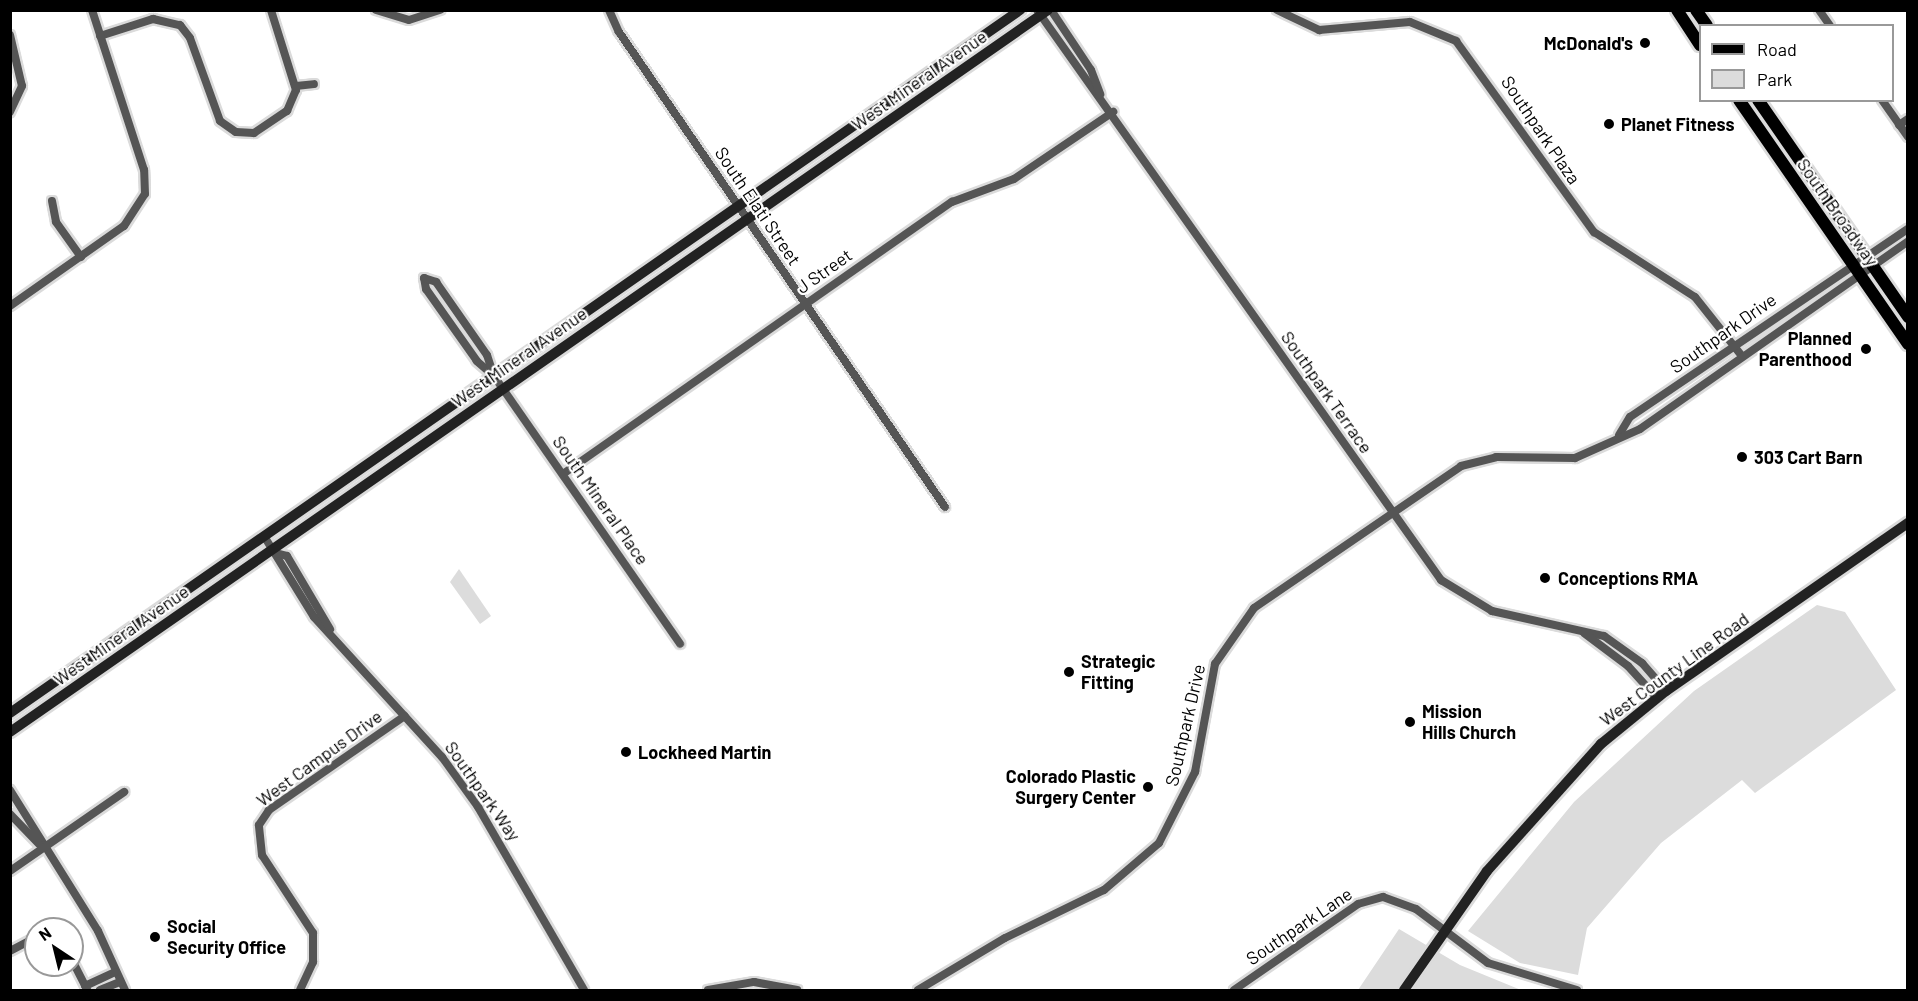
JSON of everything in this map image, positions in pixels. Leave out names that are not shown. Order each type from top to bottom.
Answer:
[{"type":"main road","name":"West Mineral Avenue","points":[[10,712],[1020,10]]},
{"type":"main road","points":[[1677,10],[1699,42]]},
{"type":"main road","points":[[1696,10],[1706,24]]},
{"type":"main road","name":"West Mineral Avenue","points":[[10,732],[275,551],[503,388],[1044,12]]},
{"type":"main road","name":"South Broadway","points":[[1740,102],[1908,344]]},
{"type":"main road","name":"South Broadway","points":[[1759,102],[1908,317]]},
{"type":"main road","name":"West County Line Road","points":[[1404,990],[1444,931],[1562,782],[1661,695],[1908,523]]},
{"type":"street","points":[[10,306],[130,221],[143,200],[144,170],[92,10]]},
{"type":"street","points":[[100,36],[153,19],[174,22],[190,38],[220,121],[243,133],[264,129],[287,111],[296,86],[271,10]]},
{"type":"street","points":[[376,10],[409,20],[440,10]]},
{"type":"street","name":"South Elati Street","points":[[609,10],[738,208],[945,507]]},
{"type":"street","name":"Southpark Plaza","points":[[1277,10],[1319,30],[1410,22],[1456,42],[1593,232],[1695,297],[1742,356]]},
{"type":"street","points":[[1819,10],[1829,24]]},
{"type":"street","name":"Southpark Terrace","points":[[1044,12],[1432,570],[1464,597],[1504,615],[1584,633],[1620,645],[1661,695]]},
{"type":"street","points":[[10,35],[22,73],[10,112]]},
{"type":"street","points":[[296,86],[314,84]]},
{"type":"street","points":[[1883,102],[1908,138]]},
{"type":"street","name":"J Street","points":[[562,474],[952,202],[1014,179],[1113,112]]},
{"type":"street","points":[[1899,125],[1908,119]]},
{"type":"street","points":[[52,201],[56,222],[81,257]]},
{"type":"street","name":"Southpark Drive","points":[[1619,435],[1630,417],[1851,263],[1908,229]]},
{"type":"street","name":"Southpark Drive","points":[[918,990],[1005,938],[1104,890],[1140,863],[1186,798],[1215,664],[1238,625],[1391,513],[1467,463],[1503,457],[1568,459],[1619,435],[1640,429],[1908,241]]},
{"type":"street","name":"South Mineral Place","points":[[494,376],[488,355],[436,282],[424,278],[477,361],[494,376],[503,388],[680,644]]},
{"type":"street","name":"Southpark Way","points":[[264,536],[275,551],[287,556],[330,629],[405,716],[478,807],[584,990]]},
{"type":"street","name":"West Campus Drive","points":[[300,990],[313,962],[313,933],[262,855],[259,825],[269,810],[405,716]]},
{"type":"street","points":[[10,790],[44,848],[98,931],[124,990]]},
{"type":"street","points":[[10,872],[124,792]]},
{"type":"street","points":[[10,813],[44,848]]},
{"type":"street","name":"Southpark Lane","points":[[1234,990],[1375,897],[1406,904],[1488,963],[1577,990]]},
{"type":"street","points":[[10,951],[24,943]]},
{"type":"street","points":[[86,988],[115,972]]},
{"type":"street","points":[[100,990],[120,982]]},
{"type":"street","points":[[708,990],[754,982],[797,990]]},
{"type":"green space","points":[[459,569],[491,616],[480,624],[450,582]]},
{"type":"green space","points":[[1817,605],[1845,612],[1896,690],[1755,793],[1742,780],[1661,843],[1587,928],[1578,975],[1520,963],[1468,931],[1574,802],[1694,691]]},
{"type":"green space","points":[[1399,929],[1460,965],[1521,990],[1358,990]]},
{"type":"place","name":"McDonald's","points":[[1645,43]]},
{"type":"place","name":"Planet Fitness","points":[[1609,124]]},
{"type":"place","name":"Planned Parenthood","points":[[1866,349]]},
{"type":"place","name":"303 Cart Barn","points":[[1742,457]]},
{"type":"place","name":"Conceptions RMA","points":[[1545,578]]},
{"type":"place","name":"Strategic Fitting","points":[[1069,672]]},
{"type":"place","name":"Mission Hills Church","points":[[1410,722]]},
{"type":"place","name":"Lockheed Martin","points":[[626,752]]},
{"type":"place","name":"Colorado Plastic Surgery Center","points":[[1148,787]]},
{"type":"place","name":"Social Security Office","points":[[155,937]]}]
